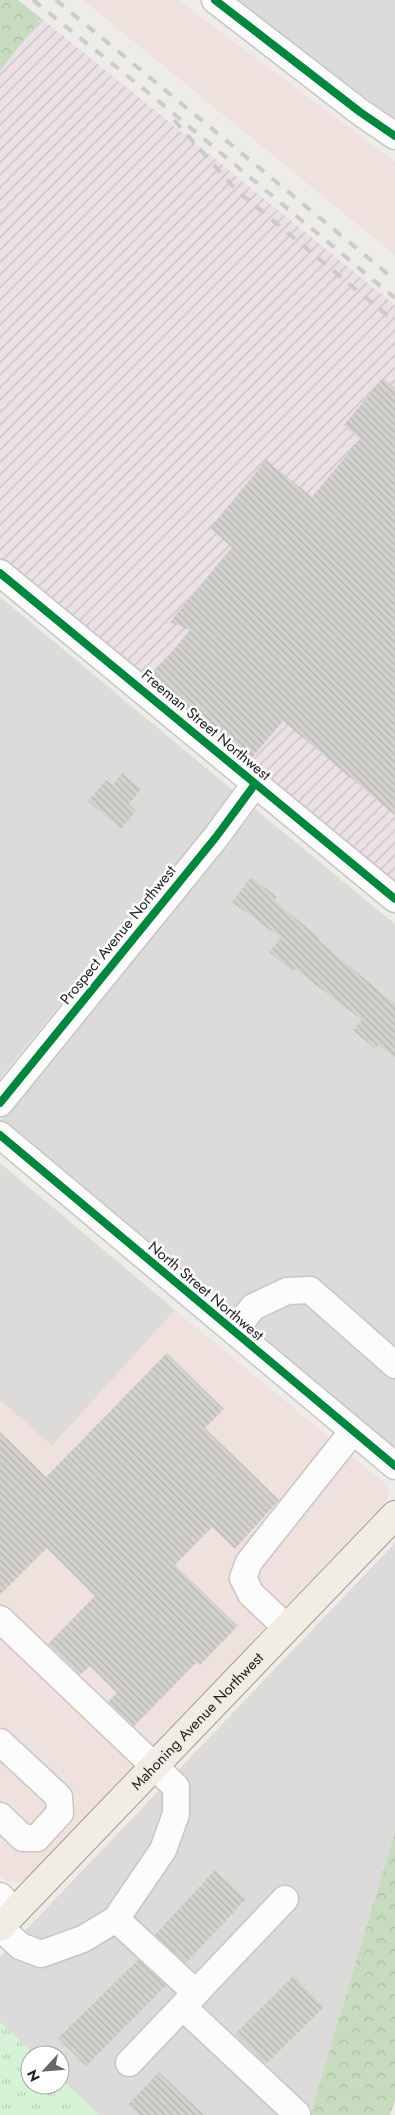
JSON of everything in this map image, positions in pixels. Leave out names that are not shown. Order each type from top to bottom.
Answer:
[{"type":"main road","name":"Mahoning Avenue Northwest","points":[[4,1915],[74,1850],[395,1515]]},
{"type":"street","points":[[215,0],[360,112],[395,136]]},
{"type":"street","name":"Freeman Street Northwest","points":[[0,573],[395,899]]},
{"type":"street","name":"Prospect Avenue Northwest","points":[[0,1103],[216,836],[255,784]]},
{"type":"street","name":"North Street Northwest","points":[[0,1135],[395,1466]]},
{"type":"street","points":[[234,1331],[253,1307],[287,1291],[310,1290],[395,1365]]},
{"type":"street","points":[[287,1628],[251,1594],[243,1578],[249,1562],[353,1431]]},
{"type":"street","points":[[4,1915],[20,1946],[41,1954],[83,1939],[116,1919],[163,1850],[176,1814],[176,1787],[8,1627]]},
{"type":"street","points":[[0,1742],[59,1797],[60,1813],[37,1838],[23,1838],[0,1816]]},
{"type":"street","points":[[47,1827],[74,1850]]},
{"type":"street","points":[[129,2064],[285,1899]]},
{"type":"street","points":[[116,1919],[189,2000],[297,2114]]},
{"type":"shaded area","points":[[83,0],[178,0],[395,162],[395,255]]},
{"type":"shaded area","points":[[238,0],[395,0],[395,120],[271,26]]},
{"type":"shaded area","points":[[41,18],[395,305],[395,885],[0,558],[0,71]]},
{"type":"shaded area","points":[[0,597],[235,792],[0,1078]]},
{"type":"shaded area","points":[[255,809],[395,924],[395,1451],[0,1121]]},
{"type":"shaded area","points":[[0,1163],[175,1310],[52,1446],[0,1400]]},
{"type":"shaded area","points":[[302,1256],[395,1332],[395,1420],[292,1336],[302,1324],[298,1313],[288,1313],[269,1336],[250,1320]]},
{"type":"shaded area","points":[[175,1310],[383,1482],[388,1489],[387,1500],[24,1880],[17,1883],[7,1881],[0,1875],[0,1400],[52,1446]]},
{"type":"shaded area","points":[[395,1543],[395,1831],[310,2115],[99,2115],[70,2087],[70,2045],[24,2045],[0,2022],[0,1957]]},
{"type":"green space","points":[[0,0],[18,0],[41,18],[0,71]]},
{"type":"green space","points":[[395,1831],[395,2101],[390,2115],[310,2115]]},
{"type":"green space","points":[[0,2022],[24,2045],[20,2045],[20,2095],[70,2095],[70,2087],[99,2115],[0,2115]]},
{"type":"building","points":[[383,378],[395,388],[395,815],[283,721],[250,760],[150,677],[190,630],[170,622],[232,547],[210,528],[266,460],[312,497],[360,439],[344,425]]},
{"type":"building","points":[[122,773],[141,789],[129,804],[136,811],[121,829],[88,801],[106,780],[113,785]]},
{"type":"building","points":[[251,877],[277,897],[274,901],[320,938],[318,940],[395,1004],[395,1058],[378,1045],[375,1049],[353,1030],[362,1020],[295,969],[293,971],[269,952],[281,938],[232,902]]},
{"type":"building","points":[[167,1353],[224,1409],[205,1428],[279,1500],[235,1549],[212,1527],[175,1565],[238,1626],[200,1665],[197,1662],[134,1726],[108,1702],[117,1693],[90,1666],[80,1675],[48,1644],[95,1596],[47,1548],[0,1595],[0,1432],[46,1477]]},
{"type":"building","points":[[215,1870],[246,1899],[186,1963],[155,1935]]},
{"type":"building","points":[[138,1960],[166,1985],[86,2066],[70,2050],[70,2045],[65,2045],[58,2038]]},
{"type":"building","points":[[293,1976],[324,2007],[266,2064],[235,2034]]},
{"type":"building","points":[[159,2072],[204,2115],[139,2115],[128,2105]]},
{"type":"railway","points":[[33,0],[156,99],[395,298]]},
{"type":"railway","points":[[56,0],[395,280]]},
{"type":"railway","points":[[174,120],[235,189],[395,322]]},
{"type":"cycle path","points":[[215,0],[360,112],[395,136]]},
{"type":"cycle path","points":[[0,573],[395,899]]},
{"type":"cycle path","points":[[0,1103],[216,837],[255,784]]},
{"type":"cycle path","points":[[0,1135],[395,1466]]}]
